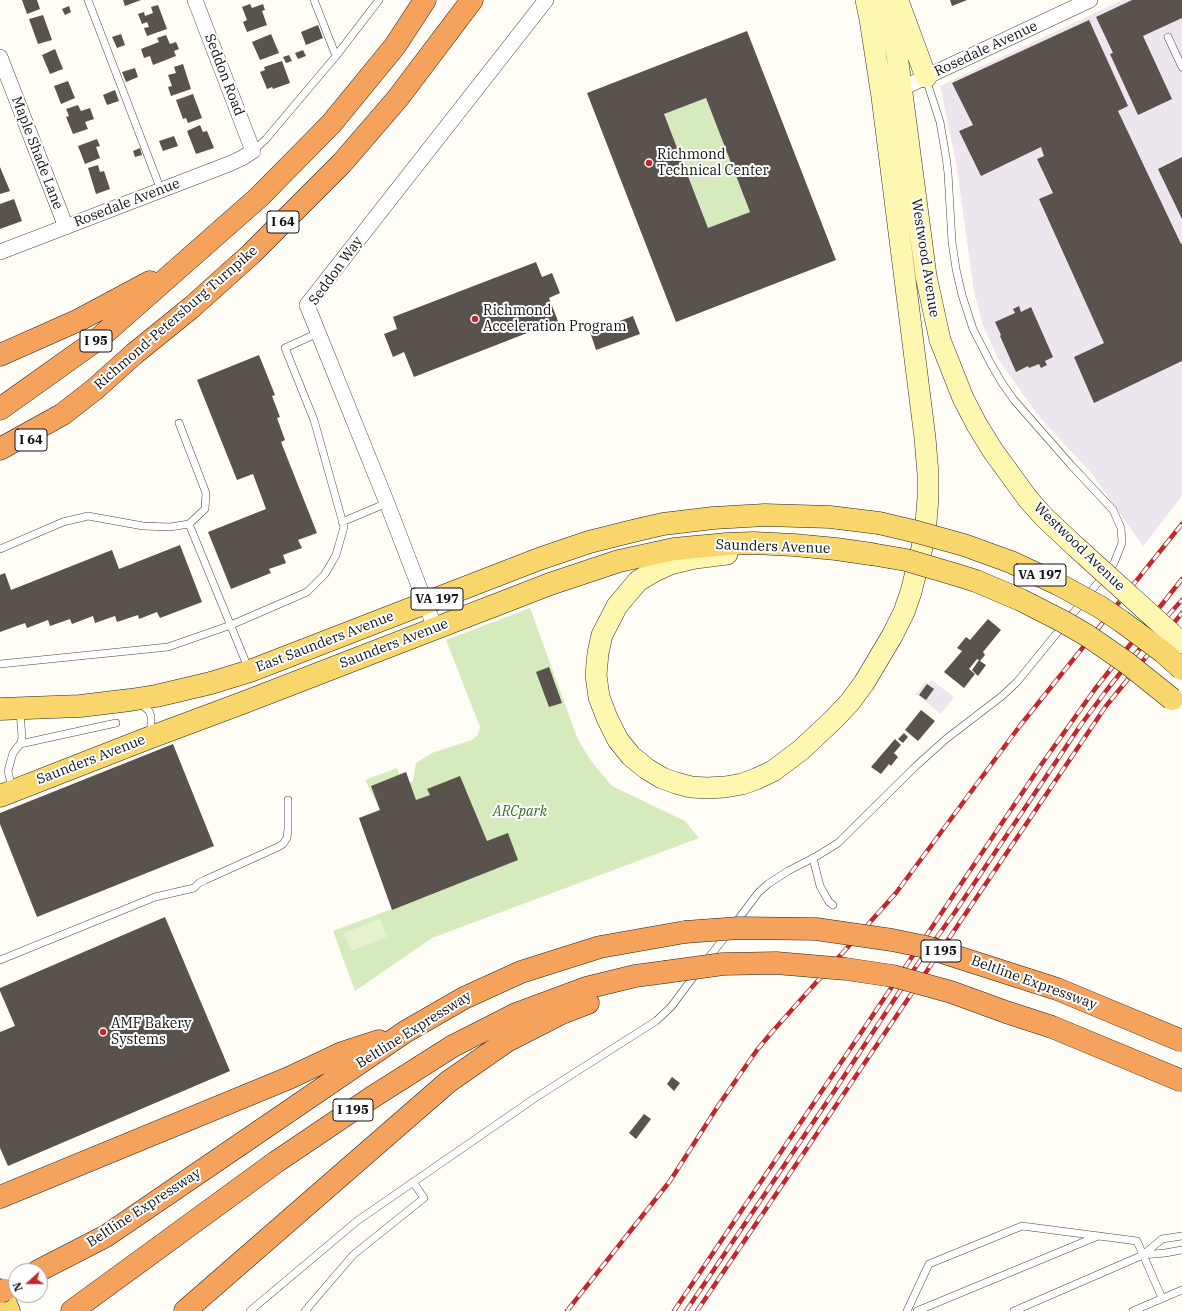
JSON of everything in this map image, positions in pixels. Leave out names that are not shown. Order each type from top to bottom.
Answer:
[{"type":"highway","name":"I 64","points":[[0,355],[79,320],[184,264],[260,197],[331,124],[395,46],[426,0]]},
{"type":"highway","name":"Richmond-Petersburg Turnpike","points":[[0,449],[63,414],[95,390],[134,354],[198,301],[251,254],[342,163],[398,98],[472,0]]},
{"type":"highway","name":"I 95","points":[[0,409],[98,339],[184,264]]},
{"type":"highway","name":"I 64","points":[[0,466],[63,414]]},
{"type":"highway","name":"Beltline Expressway","points":[[48,1266],[106,1236],[405,1032],[464,998],[521,972],[600,947],[685,932],[738,928],[816,929],[892,940],[926,947],[1057,988],[1182,1041]]},
{"type":"highway","name":"I 195","points":[[72,1311],[276,1162],[371,1098],[453,1046],[516,1014],[586,988],[634,976],[723,964],[776,962],[846,969],[893,976],[951,992],[1052,1027],[1182,1081]]},
{"type":"highway","points":[[185,1311],[455,1078],[507,1041],[555,1016],[665,972]]},
{"type":"highway","points":[[0,1197],[289,1078],[342,1054],[405,1032]]},
{"type":"highway","points":[[0,1191],[29,1186]]},
{"type":"main road","name":"Westwood Avenue","points":[[794,545],[694,558],[670,564],[638,581],[617,606],[602,635],[598,653],[596,675],[599,697],[618,740],[631,756],[647,769],[662,778],[676,783],[707,788],[742,784],[773,771],[817,736],[850,702],[877,662],[892,636],[904,612],[911,592],[920,556],[926,522],[928,474],[924,430],[882,97],[866,0]]},
{"type":"main road","name":"Westwood Avenue","points":[[887,0],[902,88],[926,276],[940,340],[977,425],[993,451],[1028,499],[1076,547],[1182,643]]},
{"type":"main road","points":[[898,0],[926,77]]},
{"type":"main road","name":"East Saunders Avenue","points":[[10,709],[80,706],[136,699],[189,688],[250,671],[539,559],[612,535],[663,524],[765,514],[830,518],[879,524],[917,532],[964,545],[1011,562],[1058,584],[1100,607],[1163,652],[1182,669]]},
{"type":"main road","name":"Saunders Avenue","points":[[6,793],[550,584],[619,561],[674,549],[715,544],[753,543],[836,549],[906,560],[976,581],[1022,600],[1088,636],[1177,703]]},
{"type":"main road","points":[[4,1289],[9,1311]]},
{"type":"street","name":"Seddon Road","points":[[195,0],[253,151]]},
{"type":"street","name":"Seddon Way","points":[[435,628],[387,503],[307,305],[546,0]]},
{"type":"street","name":"Rosedale Avenue","points":[[882,97],[1090,0]]},
{"type":"street","name":"Maple Shade Lane","points":[[0,57],[66,227]]},
{"type":"street","name":"Rosedale Avenue","points":[[0,252],[229,164],[253,151]]},
{"type":"lane","points":[[88,0],[161,190]]},
{"type":"lane","points":[[314,0],[336,56]]},
{"type":"lane","points":[[253,151],[266,139],[336,56],[379,0]]},
{"type":"lane","points":[[1168,37],[1182,67]]},
{"type":"lane","points":[[250,1311],[357,1221],[570,1075],[656,1021],[671,1007],[758,893],[780,876],[838,843],[916,766],[946,739],[1002,696],[1017,682],[1114,563],[1122,543],[1122,528],[1113,510],[1014,400],[994,370],[974,329],[962,296],[956,269],[952,242],[946,157],[940,122],[926,77]]},
{"type":"lane","points":[[0,664],[168,648],[231,625],[307,592],[325,574],[336,556],[344,527],[314,420],[285,348],[318,333]]},
{"type":"lane","points":[[0,549],[63,522],[88,516],[143,526],[170,527],[189,524],[205,509],[206,493],[179,423]]},
{"type":"lane","points":[[342,522],[387,503]]},
{"type":"lane","points":[[189,524],[250,671]]},
{"type":"lane","points":[[136,699],[145,706],[151,716],[151,727],[146,739]]},
{"type":"lane","points":[[6,793],[8,771],[14,753],[22,738],[10,709]]},
{"type":"lane","points":[[20,744],[116,723]]},
{"type":"lane","points":[[0,960],[155,897],[194,888],[199,883],[271,851],[283,844],[287,838],[288,800]]},
{"type":"lane","points":[[813,858],[820,886],[829,902],[833,905]]},
{"type":"lane","points":[[306,1311],[353,1255],[424,1198],[413,1182]]},
{"type":"lane","points":[[907,1311],[929,1264],[1022,1226],[1138,1241],[1162,1298]]},
{"type":"lane","points":[[917,1311],[1098,1236]]},
{"type":"lane","points":[[1014,1311],[1143,1254],[1162,1239],[1182,1236]]},
{"type":"lane","points":[[1143,1254],[1165,1253],[1182,1250]]},
{"type":"lane","points":[[1133,1311],[1182,1290]]},
{"type":"shaded area","points":[[1122,0],[1182,0],[1182,496],[1143,546],[1092,474],[1040,418],[998,359],[983,326],[974,292],[956,162],[940,86]]},
{"type":"shaded area","points":[[931,680],[954,697],[941,714],[916,694],[925,682],[928,684]]},
{"type":"green space","points":[[706,98],[750,212],[708,228],[664,114]]},
{"type":"green space","name":"ARCpark","points":[[530,608],[578,740],[592,762],[612,786],[685,821],[699,838],[432,938],[355,991],[333,931],[392,909],[359,818],[380,810],[365,780],[397,768],[405,787],[413,781],[416,763],[432,753],[472,740],[478,735],[480,727],[446,640]]},
{"type":"green space","points":[[380,919],[387,937],[351,951],[344,933]]},
{"type":"building","points":[[22,0],[37,0],[40,9],[27,14]]},
{"type":"building","points":[[123,0],[141,0],[125,6]]},
{"type":"building","points":[[950,0],[967,0],[952,6]]},
{"type":"building","points":[[1132,0],[1182,0],[1182,18],[1143,36],[1172,99],[1138,115],[1110,54],[1113,53],[1096,17]]},
{"type":"building","points":[[250,4],[252,8],[263,4],[265,10],[262,11],[267,25],[247,32],[243,22],[247,20],[242,7]]},
{"type":"building","points":[[158,5],[167,29],[147,36],[144,28],[149,27],[147,22],[142,24],[138,14],[144,12],[145,16],[153,13],[151,7]]},
{"type":"building","points":[[69,6],[71,12],[65,15],[62,9]]},
{"type":"building","points":[[43,15],[52,40],[38,44],[29,19]]},
{"type":"building","points":[[1089,20],[1128,106],[1118,111],[1181,244],[1182,243],[1182,361],[1094,403],[1074,357],[1104,343],[1039,199],[1053,193],[1037,159],[1044,156],[1041,147],[981,176],[959,131],[973,125],[952,83]]},
{"type":"building","points":[[318,25],[323,38],[306,45],[301,32]]},
{"type":"building","name":"Richmond Technical Center","points":[[747,31],[836,260],[676,322],[587,93]],"holes":[[[706,98],[750,212],[708,228],[664,114]]]},
{"type":"building","points":[[121,34],[125,45],[117,48],[112,37]]},
{"type":"building","points":[[271,34],[279,53],[260,60],[252,42]]},
{"type":"building","points":[[166,35],[170,44],[176,42],[179,49],[174,51],[176,56],[153,65],[150,56],[144,58],[141,49],[159,42],[157,38]]},
{"type":"building","points":[[55,49],[63,69],[50,74],[42,55]]},
{"type":"building","points":[[303,50],[306,56],[298,59],[295,53]]},
{"type":"building","points":[[289,55],[292,61],[286,63],[283,57]]},
{"type":"building","points":[[282,61],[290,83],[273,89],[272,87],[267,89],[260,72],[265,70],[264,67]]},
{"type":"building","points":[[183,64],[191,89],[171,96],[168,87],[172,86],[168,75],[176,73],[174,67]]},
{"type":"building","points":[[135,68],[138,77],[126,82],[122,72]]},
{"type":"building","points":[[68,81],[75,98],[61,104],[54,86]]},
{"type":"building","points":[[115,90],[119,101],[107,105],[103,95]]},
{"type":"building","points":[[193,94],[202,118],[188,123],[186,118],[183,119],[176,100]]},
{"type":"building","points":[[78,105],[81,111],[90,108],[94,119],[85,122],[88,129],[73,134],[66,117],[69,116],[66,109]]},
{"type":"building","points":[[200,125],[203,132],[207,131],[214,148],[196,154],[187,131]]},
{"type":"building","points":[[174,136],[178,146],[163,151],[159,141]]},
{"type":"building","points":[[97,139],[100,146],[96,147],[100,158],[85,164],[78,146]]},
{"type":"building","points":[[140,148],[142,155],[135,157],[133,151]]},
{"type":"building","points":[[1182,157],[1182,219],[1158,169]]},
{"type":"building","points":[[98,165],[100,172],[104,171],[110,189],[96,194],[88,168]]},
{"type":"building","points":[[0,167],[10,191],[0,194]]},
{"type":"building","points":[[14,199],[22,221],[0,229],[0,204]]},
{"type":"building","name":"Richmond Acceleration Program","points":[[536,262],[542,277],[552,273],[560,293],[549,298],[558,321],[414,377],[404,352],[393,357],[384,334],[397,329],[393,317]]},
{"type":"building","points":[[1019,306],[1021,312],[1031,307],[1053,357],[1045,361],[1047,365],[1041,368],[1039,364],[1029,368],[1028,366],[1016,372],[995,322],[1015,313],[1013,309]]},
{"type":"building","points":[[633,316],[640,334],[596,350],[590,332]]},
{"type":"building","points":[[259,355],[275,395],[272,396],[280,417],[277,418],[285,440],[281,442],[317,533],[298,540],[302,548],[283,555],[286,563],[269,569],[271,573],[231,589],[208,532],[266,509],[253,474],[237,480],[197,380]]},
{"type":"building","points":[[180,545],[202,602],[160,618],[157,612],[139,619],[138,615],[117,622],[115,616],[95,623],[93,616],[72,624],[70,619],[50,626],[48,620],[27,628],[25,623],[0,632],[0,575],[5,573],[11,590],[112,550],[119,569]]},
{"type":"building","points":[[988,619],[1001,630],[983,652],[985,655],[980,661],[986,665],[978,676],[972,670],[979,660],[977,659],[969,669],[975,674],[964,688],[944,672],[962,651],[957,648],[966,637],[970,640]]},
{"type":"building","points":[[549,667],[562,703],[549,707],[536,672]]},
{"type":"building","points":[[927,684],[934,689],[926,700],[919,695]]},
{"type":"building","points":[[921,710],[935,721],[918,741],[905,730]]},
{"type":"building","points":[[904,733],[908,737],[903,743],[898,739]]},
{"type":"building","points":[[895,739],[901,745],[894,753],[898,757],[891,766],[889,764],[881,774],[871,767]]},
{"type":"building","points":[[173,744],[214,846],[37,917],[0,824],[0,813]]},
{"type":"building","points":[[406,772],[416,800],[430,795],[427,789],[460,776],[487,841],[508,833],[518,860],[392,910],[359,818],[380,810],[371,786]]},
{"type":"building","points":[[165,917],[230,1071],[8,1166],[0,1148],[0,1032],[15,1026],[0,988]]},
{"type":"building","points":[[672,1077],[680,1083],[674,1091],[667,1084]]},
{"type":"building","points":[[644,1114],[651,1119],[636,1139],[629,1133]]},
{"type":"railway","points":[[567,1311],[670,1181],[718,1106],[757,1050],[896,893],[1019,727],[1182,524]]},
{"type":"railway","points":[[674,1311],[1041,765],[1095,689],[1182,579]]},
{"type":"railway","points":[[686,1311],[835,1090],[917,965],[955,912],[1080,726],[1155,630],[1182,600]]},
{"type":"railway","points":[[697,1311],[1106,706],[1182,613]]},
{"type":"place","name":"Richmond Technical Center","points":[[649,163]]},
{"type":"place","name":"Richmond Acceleration Program","points":[[475,319]]},
{"type":"place","name":"AMF Bakery Systems","points":[[103,1032]]}]
